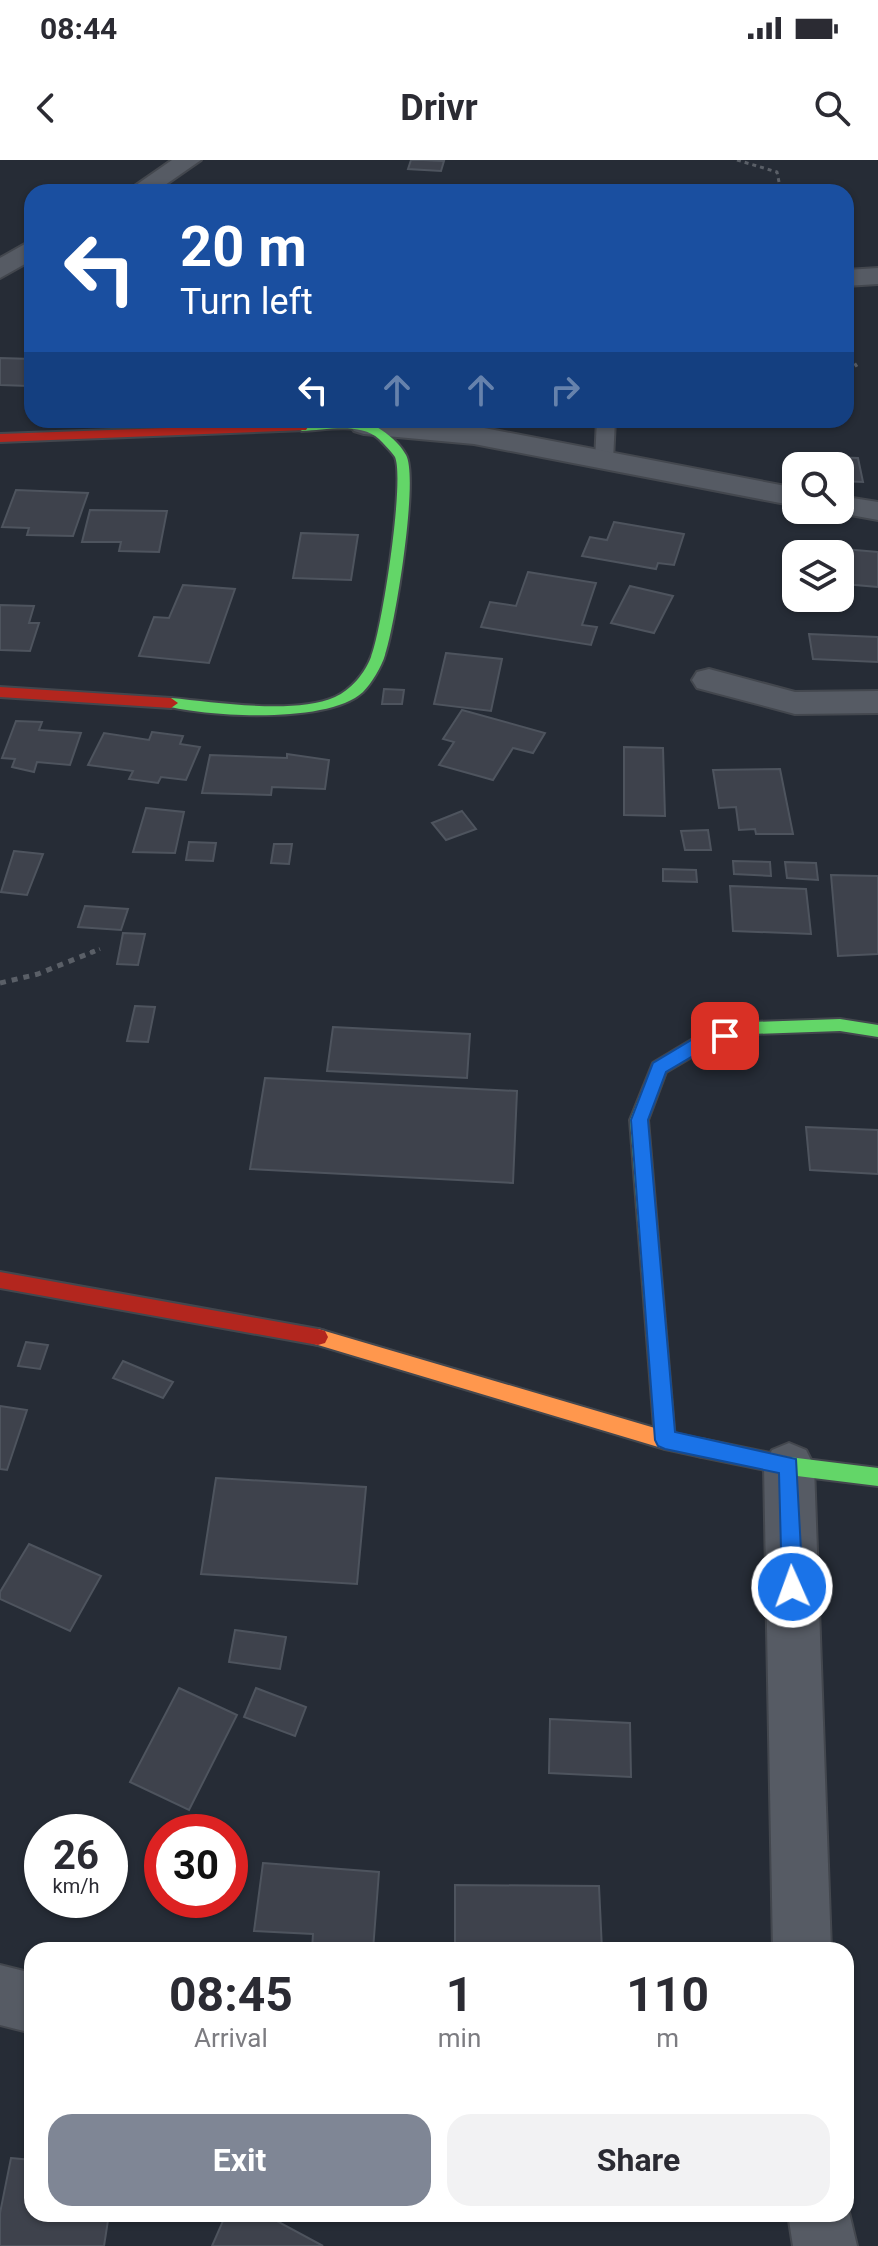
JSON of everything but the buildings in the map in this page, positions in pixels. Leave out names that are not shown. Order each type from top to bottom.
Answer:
[{"type":"street","points":[[151,184],[189,160]]},
{"type":"street","points":[[0,270],[24,254]]},
{"type":"street","points":[[854,278],[878,276]]},
{"type":"street","points":[[0,438],[273,428]]},
{"type":"street","points":[[0,692],[266,711],[322,705],[343,699],[360,687],[381,654],[395,565],[404,466],[398,447],[385,428]]},
{"type":"street","points":[[415,428],[474,435],[782,494]]},
{"type":"street","points":[[854,507],[878,511]]},
{"type":"street","points":[[709,680],[795,703],[878,702]]},
{"type":"street","points":[[665,1440],[639,1120],[659,1068],[699,1044],[751,1028],[840,1025],[878,1031]]},
{"type":"street","points":[[0,1280],[298,1331],[665,1440],[789,1466],[878,1477]]},
{"type":"street","points":[[789,1466],[802,1942]]},
{"type":"street","points":[[0,1995],[24,2001]]},
{"type":"street","points":[[821,2222],[825,2246]]},
{"type":"lane","points":[[604,460],[606,428]]},
{"type":"path","points":[[737,160],[751,167],[777,172],[779,184]]},
{"type":"path","points":[[854,362],[859,370]]},
{"type":"path","points":[[0,983],[38,974],[100,949]]},
{"type":"traffic: fast","points":[[171,703],[265,711],[318,707],[341,700],[359,688],[378,657],[392,592],[404,482],[401,457],[382,435],[369,428]]},
{"type":"traffic: fast","points":[[665,1440],[639,1120],[659,1068],[699,1044],[751,1028],[840,1025],[878,1031]]},
{"type":"traffic: fast","points":[[702,1448],[789,1466],[878,1477]]},
{"type":"traffic: slow","points":[[318,1337],[665,1440],[702,1448]]},
{"type":"traffic: jam","points":[[0,438],[275,428]]},
{"type":"traffic: jam","points":[[0,692],[171,703]]},
{"type":"traffic: jam","points":[[0,1280],[318,1337]]},
{"type":"route","points":[[725,1036],[699,1044],[659,1068],[639,1120],[665,1440],[789,1466],[792,1587]]}]
